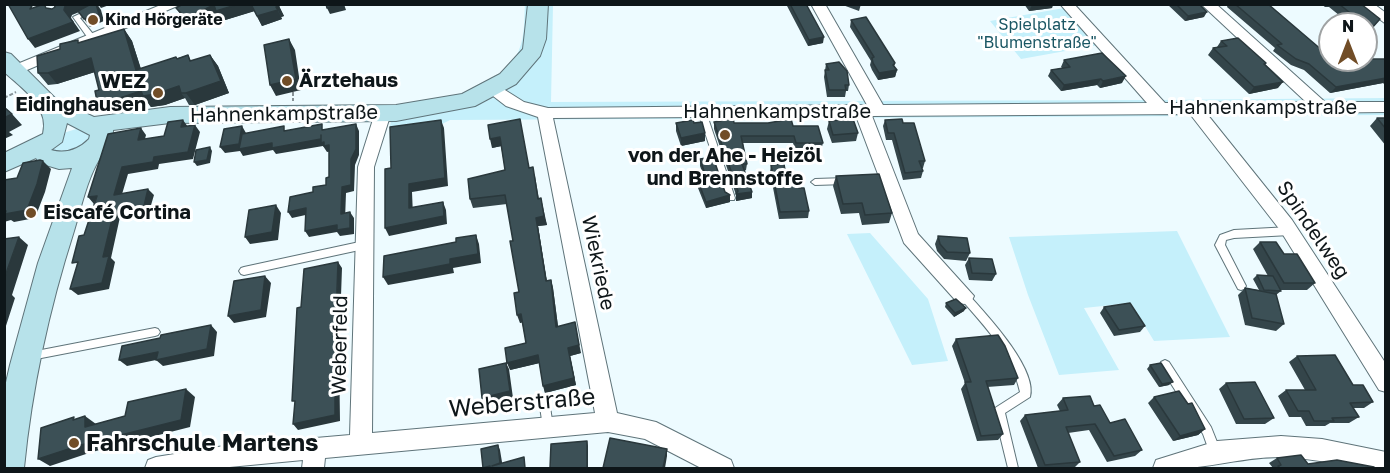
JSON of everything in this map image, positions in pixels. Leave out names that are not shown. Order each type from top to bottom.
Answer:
[{"type":"main road","points":[[492,89],[520,67],[532,51],[536,39],[538,4]]},
{"type":"main road","points":[[8,468],[13,419],[26,357],[94,134],[51,105],[10,69]]},
{"type":"main road","name":"Hahnenkampstraße","points":[[4,165],[53,148],[78,158],[94,134],[179,115],[383,113],[446,106],[467,101],[492,89]]},
{"type":"main road","points":[[51,105],[57,124],[53,148],[69,166],[73,176],[74,196]]},
{"type":"street","points":[[10,69],[93,39],[176,4]]},
{"type":"street","points":[[818,4],[870,111],[882,178],[910,238],[964,296]]},
{"type":"street","points":[[1066,4],[1160,108]]},
{"type":"street","points":[[1207,4],[1322,108]]},
{"type":"street","points":[[1365,4],[1386,20]]},
{"type":"street","name":"Hahnenkampstraße","points":[[492,89],[513,105],[534,112],[548,113],[1160,108],[1383,109]]},
{"type":"street","name":"Spindelweg","points":[[1195,109],[1290,231],[1386,383]]},
{"type":"street","name":"Weberfeld","points":[[361,444],[366,167],[383,113]]},
{"type":"street","name":"Wiekriede","points":[[548,113],[545,118],[608,422]]},
{"type":"street","name":"Weberstraße","points":[[158,468],[224,457],[314,459],[361,444],[608,422],[648,429],[723,468]]},
{"type":"street","points":[[1164,468],[1215,453],[1297,446],[1348,453],[1386,463]]},
{"type":"lane","points":[[93,39],[76,17],[97,9]]},
{"type":"lane","points":[[702,112],[731,198]]},
{"type":"lane","points":[[815,182],[856,180]]},
{"type":"lane","points":[[1241,286],[1220,245],[1223,238],[1234,234],[1290,231]]},
{"type":"lane","points":[[244,271],[364,245]]},
{"type":"lane","points":[[964,296],[1007,346],[1024,381],[1026,394],[999,411],[1013,468]]},
{"type":"lane","points":[[26,357],[155,332]]},
{"type":"lane","points":[[1165,365],[1207,431],[1215,453]]},
{"type":"lane","points":[[544,399],[548,428]]},
{"type":"path","points":[[4,98],[10,69]]},
{"type":"green space","name":"Spielplatz \"Blumenstraße\"","points":[[525,4],[553,5],[551,102],[1149,100],[1099,45],[1021,59],[990,21],[1064,8],[1159,100],[1386,98],[1385,115],[450,120],[440,125],[389,129],[392,118],[379,106],[437,100],[458,94],[495,78],[509,66],[521,45]]},
{"type":"green space","points":[[86,126],[95,146],[53,157],[49,146],[60,134]]},
{"type":"green space","points":[[1177,231],[1230,337],[1154,341],[1131,303],[1084,308],[1119,370],[1059,375],[1028,295],[1009,237]]},
{"type":"green space","points":[[870,233],[928,299],[948,361],[912,365],[847,234]]},
{"type":"building","points":[[8,4],[33,4],[30,9],[44,4],[46,8],[52,9],[55,7],[54,4],[69,4],[64,10],[73,22],[28,39]]},
{"type":"building","points":[[91,4],[96,4],[99,14],[84,19],[78,11]]},
{"type":"building","points":[[183,4],[239,4],[216,11],[214,5],[186,18],[176,8]]},
{"type":"building","points":[[251,4],[278,4],[279,6],[276,7],[278,10],[257,16]]},
{"type":"building","points":[[326,4],[339,4],[327,8]]},
{"type":"building","points":[[790,4],[806,4],[824,37],[809,40]]},
{"type":"building","points":[[1176,4],[1199,4],[1207,12],[1188,16]]},
{"type":"building","points":[[1235,4],[1268,4],[1318,47],[1318,72],[1277,45],[1282,44]]},
{"type":"building","points":[[1339,4],[1361,4],[1371,12],[1349,12]]},
{"type":"building","points":[[866,17],[895,63],[893,65],[897,70],[879,73],[873,63],[872,58],[874,57],[851,20]]},
{"type":"building","points":[[124,29],[136,70],[176,57],[177,59],[188,55],[190,61],[210,55],[221,81],[186,93],[181,93],[179,86],[156,94],[143,96],[141,91],[117,99],[97,101],[95,91],[99,90],[91,58],[48,73],[38,73],[37,56],[60,49],[60,44],[78,40],[78,43]]},
{"type":"building","points":[[1238,38],[1283,82],[1254,87],[1213,48],[1227,46],[1221,41]]},
{"type":"building","points":[[289,39],[296,79],[270,85],[264,45]]},
{"type":"building","points":[[1102,53],[1126,76],[1064,85],[1051,70],[1070,67],[1064,60]]},
{"type":"building","points":[[1378,59],[1386,59],[1386,78],[1336,87],[1318,72],[1378,72]]},
{"type":"building","points":[[839,62],[847,71],[849,85],[845,85],[846,90],[829,90],[825,70],[829,70],[826,64]]},
{"type":"building","points":[[4,107],[12,114],[4,118]]},
{"type":"building","points":[[721,117],[733,117],[734,123],[768,123],[791,119],[793,126],[818,126],[823,143],[796,143],[794,136],[741,136],[747,164],[742,164],[752,192],[736,194],[738,191],[714,122],[721,121]]},
{"type":"building","points":[[1377,118],[1386,118],[1386,129]]},
{"type":"building","points":[[520,119],[529,168],[533,167],[538,199],[541,198],[544,216],[536,218],[546,281],[551,280],[556,327],[575,322],[579,345],[568,348],[574,378],[543,386],[538,355],[507,363],[505,348],[526,343],[521,314],[517,315],[514,293],[519,292],[505,195],[470,199],[468,179],[505,170],[500,137],[490,139],[488,125]]},
{"type":"building","points":[[853,119],[858,133],[833,135],[829,121]]},
{"type":"building","points":[[902,119],[903,123],[914,123],[925,161],[919,161],[923,171],[905,173],[894,133],[888,133],[885,120]]},
{"type":"building","points":[[183,120],[181,127],[195,125],[188,152],[154,157],[153,162],[122,167],[114,195],[148,189],[144,206],[114,211],[103,257],[109,256],[102,283],[70,289],[78,262],[72,263],[79,236],[84,235],[97,196],[88,197],[108,134],[141,128],[138,140],[164,136],[168,122]]},
{"type":"building","points":[[441,120],[445,178],[409,184],[409,208],[443,202],[444,216],[385,228],[385,169],[391,168],[390,127]]},
{"type":"building","points":[[693,120],[694,123],[702,122],[705,133],[681,138],[676,123]]},
{"type":"building","points":[[322,124],[322,130],[356,124],[356,149],[351,159],[351,185],[342,187],[341,214],[350,212],[350,228],[337,230],[337,225],[305,231],[306,208],[288,212],[290,197],[313,192],[313,187],[326,185],[326,178],[329,177],[329,145],[324,146],[321,139],[272,148],[272,143],[239,149],[242,134],[284,126],[284,131]]},
{"type":"building","points":[[242,126],[239,144],[220,147],[224,129]]},
{"type":"building","points":[[210,147],[207,160],[194,162],[196,150]]},
{"type":"building","points":[[713,157],[725,192],[730,195],[706,202],[698,181],[707,180],[700,159]]},
{"type":"building","points":[[43,161],[27,210],[5,214],[4,180],[17,178],[23,163]]},
{"type":"building","points":[[784,164],[786,176],[796,175],[799,188],[804,188],[809,211],[780,212],[771,165]]},
{"type":"building","points":[[879,174],[892,213],[865,215],[862,203],[843,204],[836,176]]},
{"type":"building","points":[[276,205],[272,232],[245,237],[249,210]]},
{"type":"building","points":[[476,235],[478,254],[450,259],[450,264],[383,277],[384,256],[456,242],[456,238]]},
{"type":"building","points":[[938,236],[967,238],[970,253],[947,252],[940,244]]},
{"type":"building","points":[[19,237],[4,279],[4,239]]},
{"type":"building","points":[[1260,242],[1276,242],[1284,254],[1297,254],[1315,283],[1284,283]]},
{"type":"building","points":[[969,258],[992,259],[996,274],[972,273]]},
{"type":"building","points":[[338,262],[335,415],[293,424],[297,308],[301,307],[304,269]]},
{"type":"building","points":[[1257,275],[1273,276],[1281,291],[1264,290]]},
{"type":"building","points":[[265,276],[261,310],[228,316],[234,281]]},
{"type":"building","points":[[1245,288],[1276,294],[1284,324],[1252,318]]},
{"type":"building","points":[[956,299],[966,308],[955,313],[946,303]]},
{"type":"building","points":[[1130,303],[1145,326],[1119,330],[1104,307]]},
{"type":"building","points":[[211,325],[207,349],[156,360],[158,352],[119,360],[122,346]]},
{"type":"building","points":[[998,335],[1018,378],[986,381],[1003,434],[981,436],[965,382],[971,382],[956,339]]},
{"type":"building","points":[[1335,355],[1353,385],[1363,385],[1373,402],[1350,403],[1359,417],[1314,421],[1309,411],[1298,411],[1286,390],[1316,390],[1297,356]]},
{"type":"building","points":[[506,363],[510,391],[482,398],[479,369]]},
{"type":"building","points":[[1161,363],[1173,382],[1162,384],[1150,365]]},
{"type":"building","points":[[1255,382],[1274,418],[1244,419],[1226,383]]},
{"type":"building","points":[[186,389],[181,420],[81,445],[38,459],[41,428],[74,417],[73,420],[85,416],[85,427],[125,416],[128,402]]},
{"type":"building","points":[[1179,391],[1188,404],[1192,403],[1205,429],[1180,436],[1154,397]]},
{"type":"building","points":[[1090,396],[1094,406],[1100,405],[1110,423],[1125,419],[1142,450],[1114,456],[1095,424],[1066,427],[1080,462],[1045,465],[1025,415],[1068,410],[1063,398]]},
{"type":"building","points":[[610,438],[667,449],[663,468],[603,468]]},
{"type":"building","points":[[587,441],[587,468],[550,468],[551,444]]},
{"type":"building","points":[[498,445],[500,463],[492,466],[524,457],[525,468],[490,468],[490,466],[483,468],[481,449]]},
{"type":"building","points":[[1301,455],[1308,464],[1337,460],[1374,468],[1280,468],[1278,466],[1281,465],[1277,458]]},
{"type":"place","name":"Kind Hörgeräte","points":[[93,20]]},
{"type":"place","name":"Ärztehaus","points":[[287,81]]},
{"type":"place","name":"WEZ Eidinghausen","points":[[158,93]]},
{"type":"place","name":"von der Ahe - Heizöl und Brennstoffe","points":[[725,135]]},
{"type":"place","name":"Eiscafé Cortina","points":[[31,213]]},
{"type":"place","name":"Fahrschule Martens","points":[[74,443]]}]
